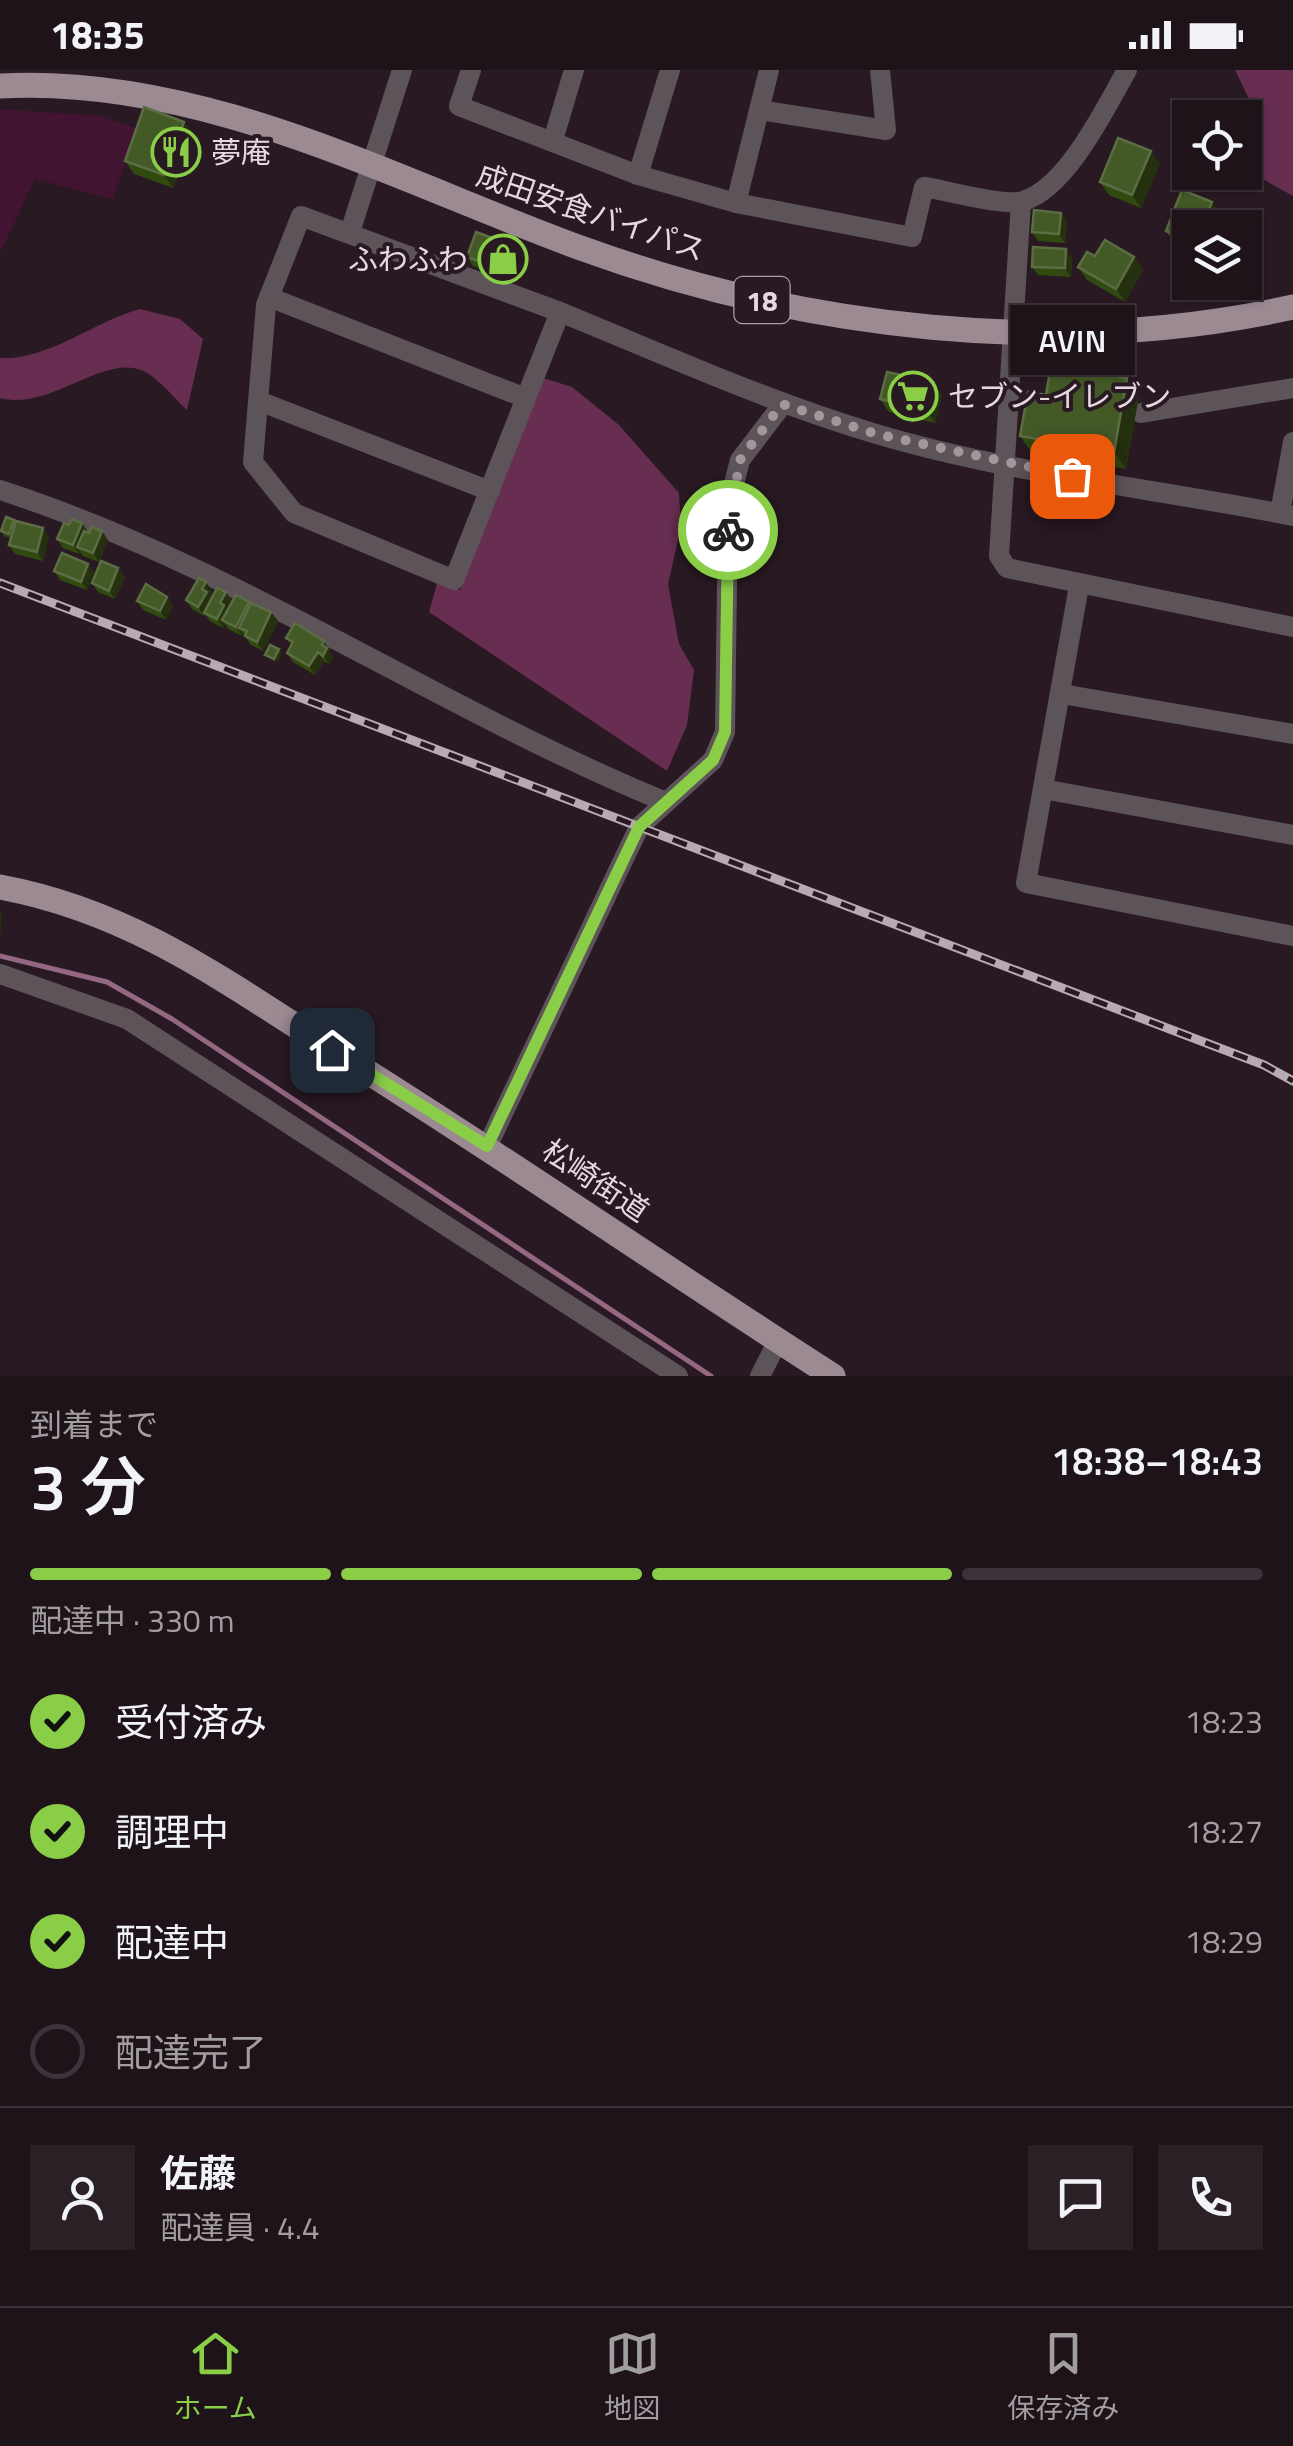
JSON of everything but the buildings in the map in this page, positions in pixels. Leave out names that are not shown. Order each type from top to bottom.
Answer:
[{"type":"main road","name":"成田安食バイパス","points":[[0,86],[53,84],[217,113],[373,166],[582,248],[735,295],[900,324],[1014,330],[1171,325],[1293,307]]},
{"type":"main road","name":"松崎街道","points":[[0,887],[87,908],[133,926],[487,1146],[833,1376]]},
{"type":"street","points":[[350,232],[402,70]]},
{"type":"street","points":[[471,70],[459,106],[638,174],[736,203],[912,237],[924,187],[1021,202],[1042,190],[1088,140],[1127,70]]},
{"type":"street","points":[[553,140],[574,70]]},
{"type":"street","points":[[638,174],[670,70]]},
{"type":"street","points":[[736,203],[769,70]]},
{"type":"street","points":[[759,110],[886,130],[880,70]]},
{"type":"street","points":[[1021,202],[999,556],[1007,568],[1079,586],[1293,627]]},
{"type":"street","points":[[560,312],[522,397],[454,580],[294,513],[253,462],[269,297],[301,216],[560,312],[782,404],[876,434],[1002,464],[1286,515],[1293,442]]},
{"type":"street","points":[[269,297],[522,397]]},
{"type":"street","points":[[1141,413],[1293,388]]},
{"type":"street","points":[[259,401],[490,491]]},
{"type":"street","points":[[487,1146],[639,827],[713,760],[725,732],[728,508],[740,460],[782,404]]},
{"type":"street","points":[[0,490],[134,537],[532,740],[666,802]]},
{"type":"street","points":[[1079,586],[1026,884],[1293,936]]},
{"type":"street","points":[[1062,694],[1293,734]]},
{"type":"street","points":[[1043,789],[1293,836]]},
{"type":"street","points":[[0,974],[126,1020],[678,1376]]},
{"type":"street","points":[[760,1376],[778,1341]]},
{"type":"shaded area","points":[[1235,70],[1293,70],[1293,196],[1262,179],[1262,100],[1250,100]]},
{"type":"shaded area","points":[[0,109],[99,116],[137,128],[113,199],[35,179],[0,253]]},
{"type":"shaded area","points":[[140,309],[180,319],[203,339],[187,410],[153,377],[126,367],[37,397],[0,398],[0,358],[53,347]]},
{"type":"shaded area","points":[[540,377],[572,387],[619,425],[679,493],[681,527],[668,584],[679,644],[694,670],[687,725],[667,771],[429,612],[438,580],[460,590]]},
{"type":"waterway","points":[[0,956],[107,982],[172,1019],[711,1376]]},
{"type":"railway","points":[[0,583],[1264,1065],[1293,1081]]},
{"type":"way so far","points":[[728,530],[728,508],[740,460],[782,404],[876,434],[1072,476]]},
{"type":"place","name":"夢庵","points":[[176,152]]},
{"type":"place","name":"ふわふわ","points":[[503,259]]},
{"type":"place","name":"セブン-イレブン","points":[[913,396]]},
{"type":"place","name":"AVIN","points":[[1072,476]]},
{"type":"route","points":[[332,1050],[487,1146],[499,1128],[639,827],[713,760],[725,732],[728,530]]}]
